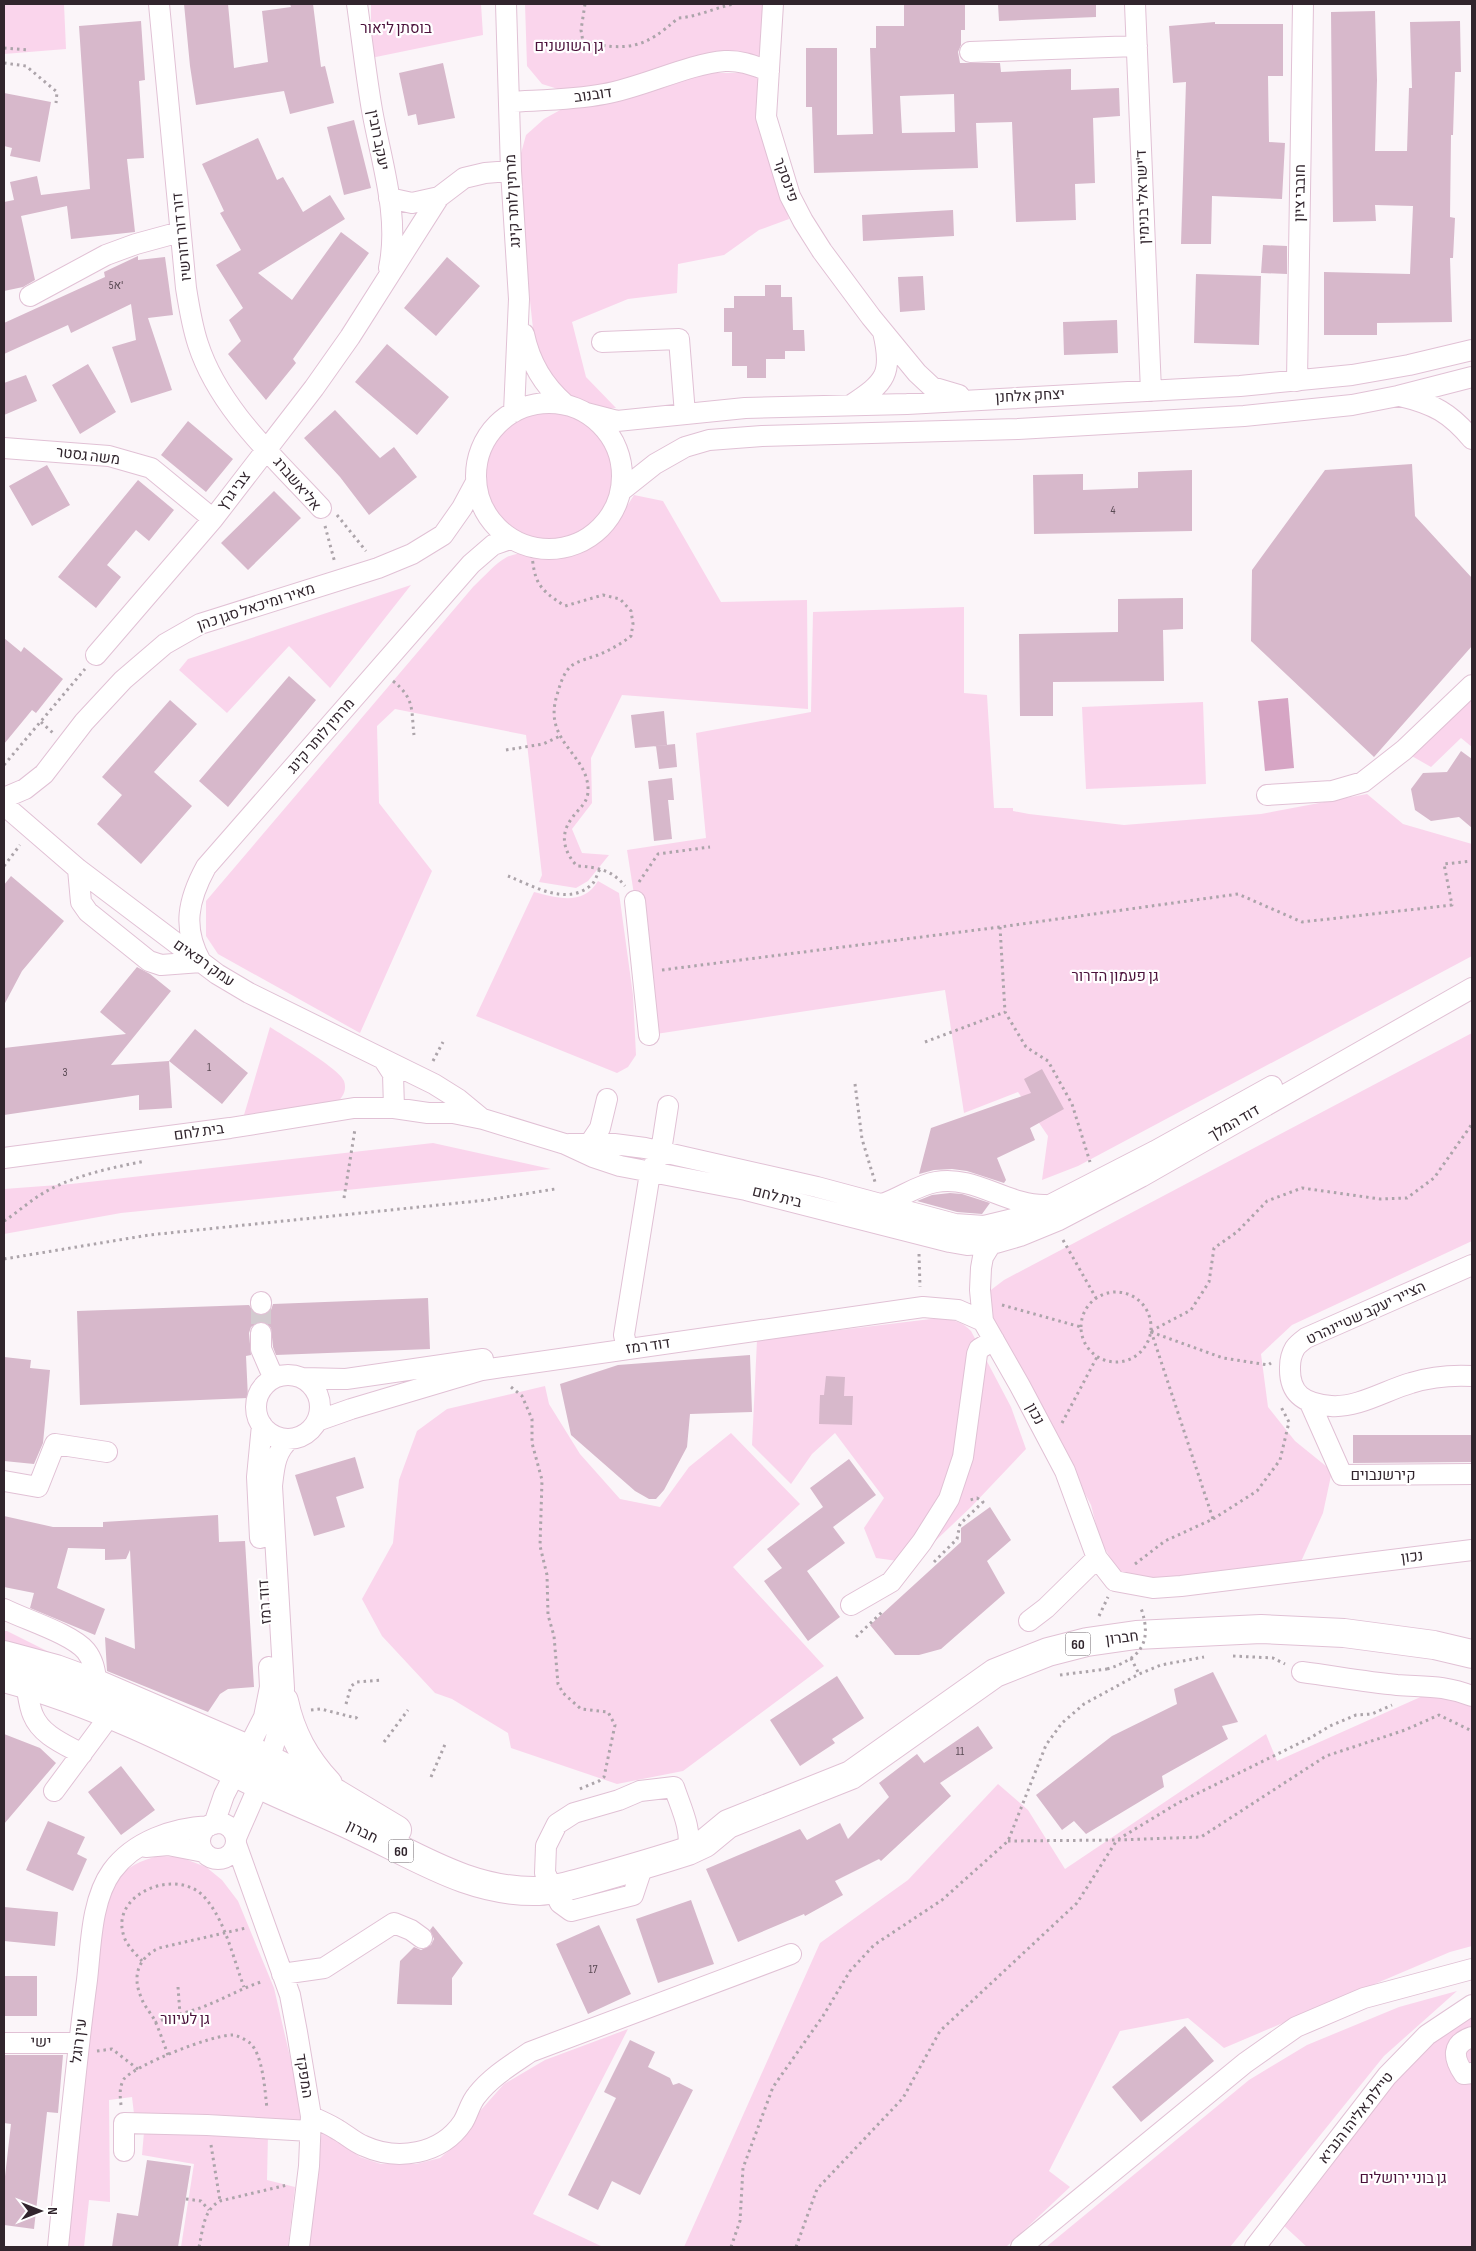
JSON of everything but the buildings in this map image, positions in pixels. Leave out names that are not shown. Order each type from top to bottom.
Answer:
[{"type":"highway","name":"חברון","points":[[4,1655],[56,1669],[96,1684],[252,1766],[410,1856],[467,1879],[508,1889],[642,1865],[714,1825],[728,1824],[851,1775],[996,1672],[1048,1652],[1087,1642],[1136,1635],[1261,1629],[1344,1633],[1434,1645],[1472,1654]]},
{"type":"highway","name":"חברון","points":[[15,1681],[52,1691],[252,1766],[337,1794],[399,1831],[442,1853],[470,1863],[548,1881],[577,1867],[688,1841]]},
{"type":"highway","points":[[284,1701],[288,1723],[298,1745],[312,1766],[337,1794]]},
{"type":"street","name":"דור דור ודורשיו","points":[[159,4],[180,232],[192,326],[200,352],[214,380],[229,403],[266,448]]},
{"type":"street","name":"יעקב רובין","points":[[357,4],[370,98],[389,198],[393,231],[392,253],[387,277]]},
{"type":"street","points":[[506,4],[509,102]]},
{"type":"street","name":"פינסקר","points":[[773,4],[766,117],[790,196],[822,251],[917,373],[932,387],[976,399]]},
{"type":"street","name":"ד'ישראלי בנימין","points":[[1135,4],[1151,391]]},
{"type":"street","name":"חובבי ציון","points":[[1297,381],[1303,4]]},
{"type":"street","points":[[970,52],[1137,46]]},
{"type":"street","name":"דובנוב","points":[[509,102],[604,94],[725,61],[750,63],[769,71]]},
{"type":"street","name":"מרתין לותר קינג","points":[[509,102],[511,171],[519,299],[525,338],[533,363],[546,386],[564,404]]},
{"type":"street","name":"צבי גרץ","points":[[96,656],[213,519],[314,388],[350,337],[439,198],[464,178],[485,173],[511,171]]},
{"type":"street","name":"צבי גרץ","points":[[389,198],[412,203],[439,198]]},
{"type":"street","points":[[30,296],[106,255],[136,244],[180,232]]},
{"type":"street","name":"מרתין לותר קינג","points":[[514,412],[519,299]]},
{"type":"street","name":"פינסקר","points":[[851,405],[872,391],[886,373],[889,358],[882,330]]},
{"type":"street","points":[[602,342],[679,339],[685,414]]},
{"type":"street","name":"יצחק אלחנן","points":[[586,413],[617,421],[745,408],[1151,391],[1297,381],[1399,367],[1472,350]]},
{"type":"street","points":[[621,491],[655,464],[685,447],[709,440],[762,436],[1018,429],[1244,416],[1352,405],[1398,396],[1472,377]]},
{"type":"street","points":[[1398,396],[1423,401],[1442,410],[1460,424],[1472,439]]},
{"type":"street","points":[[564,404],[586,413],[604,427],[616,446],[622,468],[621,491],[613,513],[598,532],[578,544],[555,550],[531,548],[510,539],[493,524],[481,504],[476,482],[477,465],[485,442],[500,422],[514,412],[530,405],[564,404]]},
{"type":"street","name":"משה גסטר","points":[[4,448],[109,456],[151,468],[213,519]]},
{"type":"street","name":"אליאשברג","points":[[266,448],[321,508]]},
{"type":"street","name":"מאיר ומיכאל סגן כהן","points":[[4,798],[25,789],[44,774],[84,722],[110,694],[144,661],[165,644],[200,624],[378,568],[429,545],[452,524],[476,482]]},
{"type":"street","name":"מרתין לותר קינג","points":[[201,962],[192,940],[189,926],[190,906],[195,887],[206,867],[482,553],[493,545],[510,539]]},
{"type":"street","points":[[1267,795],[1332,791],[1363,782],[1404,750],[1472,685]]},
{"type":"street","name":"עמק רפאים","points":[[4,805],[78,869],[201,962],[249,993],[444,1091],[482,1119]]},
{"type":"street","points":[[78,869],[81,902],[88,912],[149,961],[161,965],[201,962]]},
{"type":"street","points":[[635,901],[641,973],[649,1035]]},
{"type":"street","name":"דוד המלך","points":[[990,1235],[1020,1217],[1050,1205],[1156,1151],[1472,975]]},
{"type":"street","name":"דוד המלך","points":[[990,1235],[1032,1232],[1115,1191],[1472,988]]},
{"type":"street","points":[[384,1060],[393,1074],[394,1108]]},
{"type":"street","points":[[590,1143],[600,1128],[607,1098]]},
{"type":"street","name":"בית לחם","points":[[4,1158],[220,1129],[354,1108],[394,1108],[408,1104],[429,1104],[454,1114],[482,1119],[565,1144],[604,1162],[654,1174],[746,1190],[950,1242],[967,1245],[990,1235]]},
{"type":"street","points":[[626,1342],[634,1328],[654,1174],[661,1151],[668,1106]]},
{"type":"street","name":"בית לחם","points":[[565,1144],[630,1145],[880,1197],[955,1224],[974,1227],[990,1235]]},
{"type":"street","points":[[880,1197],[938,1181],[966,1183],[1023,1203],[1050,1205]]},
{"type":"street","name":"נכון","points":[[990,1235],[981,1268],[980,1290],[983,1321],[1051,1443],[1075,1496],[1097,1558],[1115,1580],[1154,1588],[1181,1586],[1472,1550]]},
{"type":"street","name":"הצייר יעקב שטיינהרט","points":[[1310,1403],[1297,1394],[1290,1378],[1290,1362],[1295,1349],[1306,1338],[1472,1265]]},
{"type":"street","name":"דוד רמז","points":[[303,1378],[346,1379],[531,1352],[924,1308],[958,1310],[983,1321]]},
{"type":"street","points":[[261,1333],[261,1349],[271,1372]]},
{"type":"street","points":[[851,1605],[891,1582],[922,1542],[949,1500],[963,1456],[977,1354],[979,1349],[994,1340]]},
{"type":"street","name":"דוד רמז","points":[[317,1421],[482,1370],[626,1342]]},
{"type":"street","points":[[284,1375],[303,1378],[311,1384],[319,1397],[320,1412],[317,1421],[308,1433],[290,1439],[275,1436],[262,1425],[256,1412],[256,1402],[260,1392],[265,1384],[274,1378],[284,1375]]},
{"type":"street","points":[[1310,1403],[1333,1406],[1359,1401],[1413,1382],[1465,1376]]},
{"type":"street","name":"קירשנבוים","points":[[1310,1403],[1342,1475],[1472,1474]]},
{"type":"street","name":"דוד רמז","points":[[252,1766],[270,1687],[258,1498],[258,1460],[262,1425]]},
{"type":"street","name":"דוד רמז","points":[[252,1766],[280,1726],[284,1701],[272,1486],[277,1456],[284,1444],[290,1439]]},
{"type":"street","points":[[4,1481],[38,1487],[54,1444],[107,1452]]},
{"type":"street","points":[[1028,1622],[1046,1608],[1097,1558]]},
{"type":"street","points":[[4,1609],[72,1639],[92,1660],[96,1684]]},
{"type":"street","points":[[1302,1672],[1396,1685],[1452,1688],[1472,1696]]},
{"type":"street","points":[[15,1681],[32,1715],[40,1726],[52,1737],[82,1754]]},
{"type":"street","points":[[54,1791],[111,1714]]},
{"type":"street","points":[[212,1855],[200,1841],[201,1835],[211,1825],[224,1795],[252,1766]]},
{"type":"street","points":[[137,1849],[168,1845],[212,1855],[230,1854],[236,1841],[252,1766]]},
{"type":"street","points":[[548,1881],[545,1853],[548,1839],[557,1824],[564,1818],[647,1789],[674,1787],[688,1841]]},
{"type":"street","points":[[211,1825],[225,1825],[230,1828],[236,1841]]},
{"type":"street","name":"עין רוגל","points":[[58,2247],[84,2048],[98,1905],[112,1871],[137,1849],[165,1834],[180,1829],[211,1825]]},
{"type":"street","name":"המפקד","points":[[236,1841],[258,1910],[275,1976],[290,1995],[298,2032],[310,2124],[307,2180],[299,2247]]},
{"type":"street","name":"המפקד","points":[[212,1855],[238,1877],[258,1910]]},
{"type":"street","points":[[275,1976],[324,1968],[394,1923],[411,1930],[422,1938]]},
{"type":"street","points":[[124,2151],[124,2123],[270,2129],[310,2124],[338,2129],[363,2146],[385,2154],[403,2155],[420,2152],[441,2143],[462,2124],[476,2096],[500,2072],[530,2052],[791,1954]]},
{"type":"street","points":[[1021,2247],[1245,2063],[1296,2027],[1364,1998],[1472,1970]]},
{"type":"street","name":"טיילת אליהו הנביא","points":[[1255,2247],[1388,2076],[1427,2035],[1472,2005]]},
{"type":"street","points":[[1472,2037],[1463,2040],[1456,2050],[1457,2063],[1464,2074],[1472,2073]]},
{"type":"street","name":"ישי","points":[[4,2043],[84,2048]]},
{"type":"path","points":[[585,4],[581,30],[583,42],[604,46],[640,46],[661,34],[678,18],[692,18],[702,12],[734,4]]},
{"type":"path","points":[[4,48],[28,50]]},
{"type":"path","points":[[4,63],[26,66],[57,92],[56,103]]},
{"type":"path","name":"אליאשברג","points":[[321,508],[339,580]]},
{"type":"path","points":[[351,532],[362,546]]},
{"type":"path","points":[[531,548],[539,587],[564,606],[588,601],[603,595],[620,599],[631,611],[633,624],[631,636],[621,643],[571,666],[560,684],[553,709],[555,727],[585,775],[588,793],[582,808],[572,818],[566,830],[564,842],[567,855],[577,866],[600,869],[615,875],[635,901]]},
{"type":"path","points":[[4,765],[96,656]]},
{"type":"path","points":[[379,669],[406,692],[410,701],[414,735]]},
{"type":"path","points":[[506,750],[543,744],[560,736]]},
{"type":"path","points":[[4,866],[32,830]]},
{"type":"path","points":[[635,901],[634,890],[658,854],[710,848]]},
{"type":"path","points":[[641,973],[1238,894],[1302,922],[1452,905],[1444,864],[1472,861]]},
{"type":"path","points":[[508,876],[550,893],[573,896],[591,886],[600,869]]},
{"type":"path","points":[[1000,927],[1005,1012],[1026,1047],[1048,1061],[1072,1104],[1093,1171]]},
{"type":"path","points":[[925,1042],[1005,1012]]},
{"type":"path","points":[[429,1069],[443,1042]]},
{"type":"path","points":[[855,1084],[862,1139],[880,1197]]},
{"type":"path","points":[[344,1198],[355,1129],[354,1108]]},
{"type":"path","points":[[1150,1332],[1191,1310],[1209,1282],[1214,1248],[1237,1232],[1267,1201],[1302,1188],[1380,1199],[1407,1198],[1434,1178],[1472,1124]]},
{"type":"path","points":[[347,1130],[355,1129]]},
{"type":"path","points":[[4,1221],[44,1192],[56,1186],[108,1168],[147,1161]]},
{"type":"path","points":[[4,1259],[149,1235],[487,1200],[555,1189]]},
{"type":"path","points":[[1061,1237],[1096,1298]]},
{"type":"path","points":[[919,1246],[918,1280],[924,1308]]},
{"type":"path","points":[[1118,1292],[1134,1297],[1146,1309],[1150,1320],[1150,1332],[1147,1343],[1131,1359],[1120,1362],[1108,1361],[1097,1357],[1089,1349],[1083,1338],[1081,1327],[1083,1316],[1088,1306],[1096,1298],[1106,1293],[1118,1292]]},
{"type":"path","points":[[994,1304],[1081,1327]]},
{"type":"path","points":[[1150,1332],[1223,1358],[1268,1365],[1295,1349]]},
{"type":"path","points":[[1150,1332],[1213,1519]]},
{"type":"path","points":[[1051,1443],[1097,1357]]},
{"type":"path","points":[[1268,1365],[1270,1374]]},
{"type":"path","points":[[513,1388],[522,1396],[532,1419],[532,1443],[542,1480],[540,1546],[547,1575],[548,1615],[554,1636],[558,1684],[563,1694],[576,1706],[586,1711],[608,1712],[615,1725],[604,1777],[577,1790]]},
{"type":"path","points":[[1087,1642],[1115,1580],[1165,1541],[1213,1519],[1257,1491],[1280,1460],[1289,1422],[1277,1400]]},
{"type":"path","points":[[1091,1672],[1107,1669],[1136,1656],[1143,1644],[1146,1623],[1141,1608]]},
{"type":"path","points":[[1230,1656],[1273,1658]]},
{"type":"path","points":[[731,2247],[740,2221],[743,2168],[773,2087],[823,2016],[850,1971],[874,1945],[942,1900],[1008,1841],[1046,1745],[1062,1723],[1084,1704],[1139,1674],[1161,1665],[1207,1657]]},
{"type":"path","points":[[346,1704],[351,1686],[357,1682],[382,1680]]},
{"type":"path","points":[[796,2247],[817,2189],[903,2098],[940,2031],[1078,1903],[1117,1840],[1178,1803],[1310,1738],[1330,1726],[1356,1715],[1372,1714],[1399,1702]]},
{"type":"path","points":[[312,1710],[321,1709],[356,1718],[358,1715]]},
{"type":"path","points":[[384,1742],[408,1710]]},
{"type":"path","points":[[1008,1841],[1201,1837],[1326,1756],[1405,1730],[1439,1715],[1472,1731]]},
{"type":"path","points":[[431,1777],[446,1742]]},
{"type":"path","points":[[122,1932],[122,1918],[132,1901],[147,1888],[173,1883],[197,1889],[207,1899],[224,1932],[244,1987]]},
{"type":"path","points":[[116,1921],[122,1918]]},
{"type":"path","points":[[116,1928],[122,1932],[132,1950],[142,1961]]},
{"type":"path","points":[[168,2055],[155,2023],[141,1998],[138,1986],[138,1972],[142,1961],[148,1953],[159,1948],[244,1928]]},
{"type":"path","points":[[155,2023],[201,2008],[244,1987],[275,1976]]},
{"type":"path","points":[[178,1987],[180,2014]]},
{"type":"path","points":[[124,2123],[119,2094],[127,2077],[168,2055],[214,2036],[235,2034],[250,2043],[258,2057],[270,2129]]},
{"type":"path","points":[[84,2048],[112,2049],[139,2070]]},
{"type":"path","points":[[207,2125],[220,2201]]},
{"type":"path","points":[[199,2247],[208,2210],[220,2201],[307,2180]]},
{"type":"path","points":[[186,2200],[201,2201],[208,2210]]},
{"type":"green space","points":[[4,4],[64,4],[66,49],[4,54]]},
{"type":"green space","name":"בוסתן ליאור","points":[[371,4],[481,4],[483,35],[371,58]]},
{"type":"green space","name":"גן השושנים","points":[[525,4],[767,4],[765,58],[669,70],[593,86],[558,89],[542,84],[527,66]]},
{"type":"green space","points":[[700,73],[762,73],[777,180],[789,219],[759,230],[724,255],[678,264],[677,293],[628,299],[572,322],[586,377],[616,408],[593,408],[573,401],[540,363],[533,329],[524,244],[520,157],[526,135],[544,119],[562,109],[617,101],[666,87]]},
{"type":"green space","points":[[549,407],[563,408],[576,412],[599,427],[614,450],[618,463],[618,491],[614,504],[599,527],[576,542],[563,546],[549,547],[535,546],[522,542],[499,527],[484,504],[480,491],[479,477],[480,463],[484,450],[499,427],[522,412],[535,408]]},
{"type":"green space","points":[[634,495],[663,501],[721,602],[807,600],[808,709],[622,695],[591,758],[592,803],[572,829],[582,853],[609,855],[588,881],[576,888],[539,882],[542,875],[526,735],[395,709],[377,726],[379,803],[432,871],[360,1033],[218,954],[206,936],[206,901],[473,587],[507,557],[524,553],[568,555],[592,546],[611,528]]},
{"type":"green space","points":[[411,585],[330,688],[289,646],[227,713],[179,670],[188,659]]},
{"type":"green space","name":"גן פעמון הדרור","points":[[964,607],[964,693],[987,695],[994,808],[1013,808],[1013,811],[1029,814],[1124,825],[1261,814],[1367,794],[1403,824],[1472,844],[1472,956],[1078,1166],[1042,1180],[1048,1136],[1018,1092],[964,1113],[945,990],[656,1034],[627,850],[706,838],[696,733],[811,712],[813,612]]},
{"type":"green space","points":[[1472,699],[1472,747],[1461,738],[1431,767],[1410,755]]},
{"type":"green space","points":[[1203,702],[1206,784],[1086,789],[1082,707]]},
{"type":"green space","points":[[598,881],[619,893],[633,995],[636,1055],[628,1067],[617,1073],[476,1016],[534,892],[561,898],[577,897],[592,889]]},
{"type":"green space","points":[[270,1027],[323,1061],[340,1076],[344,1081],[345,1090],[338,1102],[244,1115]]},
{"type":"green space","points":[[1472,1033],[1472,1241],[1292,1325],[1261,1354],[1268,1407],[1295,1441],[1332,1471],[1323,1513],[1299,1566],[1145,1580],[1119,1573],[1100,1540],[1091,1505],[1054,1436],[983,1317],[983,1296],[1004,1280]]},
{"type":"green space","points":[[433,1143],[551,1169],[121,1213],[4,1234],[4,1189],[71,1184]]},
{"type":"green space","points":[[939,1318],[960,1323],[971,1331],[1011,1407],[1026,1449],[971,1507],[912,1563],[876,1558],[864,1528],[884,1498],[835,1433],[812,1454],[791,1484],[752,1445],[757,1340]]},
{"type":"green space","points":[[545,1386],[549,1404],[580,1454],[620,1499],[660,1507],[689,1467],[731,1433],[800,1504],[733,1567],[824,1666],[683,1771],[617,1784],[511,1748],[508,1733],[452,1699],[435,1693],[382,1636],[362,1599],[393,1543],[399,1480],[417,1431],[447,1409]]},
{"type":"green space","points":[[4,1631],[7,1631],[81,1668],[4,1643]]},
{"type":"green space","points":[[1425,1695],[1472,1700],[1472,1946],[1450,1952],[1224,2048],[1188,2018],[1120,2031],[1049,2171],[1070,2187],[1006,2247],[684,2247],[820,1943],[908,1880],[998,1784],[1028,1810],[1065,1869],[1266,1734],[1277,1761]]},
{"type":"green space","name":"גן לעיוור","points":[[158,1856],[180,1857],[206,1867],[222,1880],[238,1901],[274,1988],[294,2074],[301,2122],[205,2114],[134,2114],[132,2097],[109,2100],[110,2202],[89,2200],[84,2247],[68,2247],[88,2042],[105,1915],[112,1892],[120,1876],[134,1865]]},
{"type":"green space","points":[[1457,1991],[1384,2056],[1230,2247],[1046,2247],[1249,2080],[1307,2045],[1399,2007]]},
{"type":"green space","name":"גן בוני ירושלים","points":[[1472,2016],[1472,2247],[1307,2247],[1282,2224],[1388,2082],[1441,2031]]},
{"type":"green space","points":[[628,2029],[533,2214],[603,2247],[309,2247],[322,2128],[360,2157],[381,2164],[416,2164],[440,2158],[464,2138],[480,2111],[504,2084],[545,2060]]},
{"type":"green space","points":[[144,2132],[268,2135],[267,2180],[295,2187],[288,2247],[181,2247],[194,2164],[142,2155]]},
{"type":"shaded area","points":[[1288,698],[1294,768],[1265,771],[1258,701]]},
{"type":"tunnel","points":[[261,1304],[261,1333]]}]
